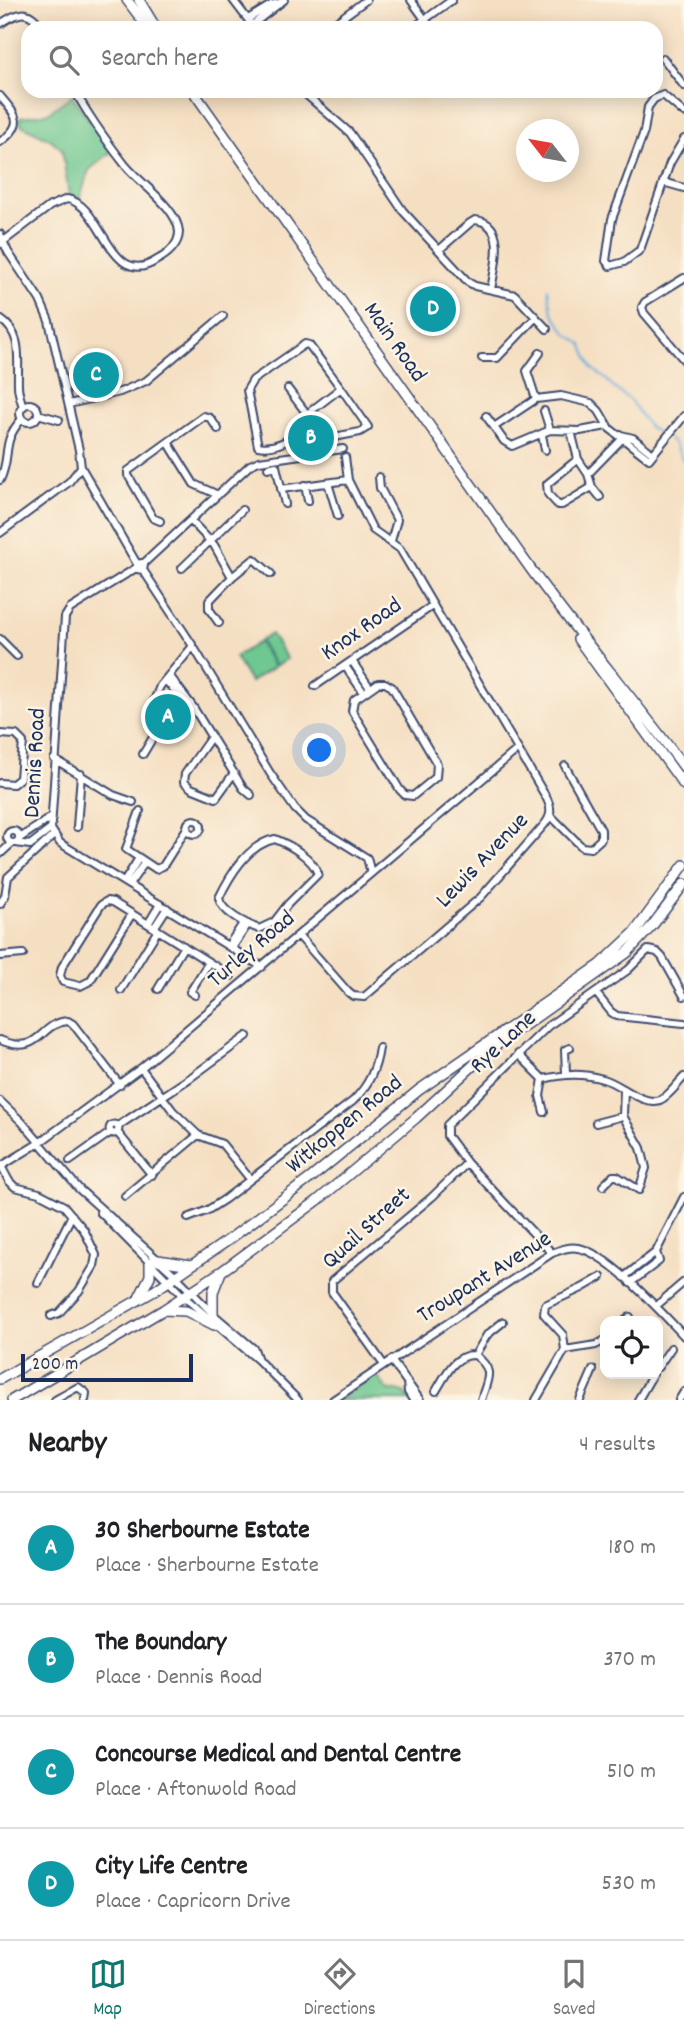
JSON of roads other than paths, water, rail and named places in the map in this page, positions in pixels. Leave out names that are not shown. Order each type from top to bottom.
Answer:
[{"type":"main road","points":[[127,0],[143,21]]},
{"type":"main road","points":[[139,0],[152,21]]},
{"type":"main road","name":"Main Road","points":[[198,98],[565,616],[644,712],[684,766]]},
{"type":"main road","name":"Main Road","points":[[565,616],[573,632],[684,785]]},
{"type":"main road","name":"Witkoppen Road","points":[[0,1379],[172,1279],[268,1211],[419,1090],[607,960],[634,933],[684,865]]},
{"type":"main road","name":"Witkoppen Road","points":[[12,1400],[163,1310],[222,1271],[306,1209],[365,1162],[508,1036],[628,951],[653,926],[684,884]]},
{"type":"main road","points":[[138,1300],[154,1261],[191,1265]]},
{"type":"main road","points":[[213,1314],[213,1292],[222,1271]]},
{"type":"main road","points":[[163,1310],[191,1312],[214,1325]]},
{"type":"street","points":[[233,0],[249,21]]},
{"type":"street","points":[[338,21],[366,0]]},
{"type":"street","points":[[411,0],[425,19]]},
{"type":"street","points":[[422,21],[452,0]]},
{"type":"street","points":[[254,21],[271,5],[281,2]]},
{"type":"street","points":[[0,24],[21,13],[36,21]]},
{"type":"street","points":[[663,58],[684,86]]},
{"type":"street","points":[[0,96],[15,114],[16,124],[11,134],[0,142]]},
{"type":"street","points":[[663,96],[684,113]]},
{"type":"street","points":[[80,98],[126,165],[160,200],[179,230],[178,240],[168,253],[138,268],[130,266],[121,259],[85,209],[78,202],[67,199],[50,206],[1,241],[40,300],[49,321],[81,467],[140,566],[295,809],[306,820],[366,859],[371,873]]},
{"type":"street","points":[[310,98],[345,127],[403,211],[468,282],[515,295],[547,328]]},
{"type":"street","points":[[657,98],[648,107],[644,132],[610,226],[607,264],[619,264],[640,250],[670,163],[684,139]]},
{"type":"street","points":[[663,182],[684,188]]},
{"type":"street","points":[[439,250],[475,220],[485,223],[497,240],[491,289]]},
{"type":"street","points":[[684,278],[645,302],[642,307],[644,313],[684,360]]},
{"type":"street","points":[[69,404],[120,391],[146,381],[223,316]]},
{"type":"street","points":[[482,358],[497,358],[536,317]]},
{"type":"street","points":[[0,319],[8,325],[18,342],[18,388],[23,407],[20,413],[22,419]]},
{"type":"street","points":[[314,434],[266,447],[258,446],[247,392],[249,384],[307,344],[368,427],[360,432],[329,438]]},
{"type":"street","points":[[536,399],[527,371],[540,353]]},
{"type":"street","points":[[307,414],[341,388]]},
{"type":"street","points":[[288,389],[307,414],[314,434],[316,453]]},
{"type":"street","points":[[494,427],[536,399],[561,396],[587,401],[599,411],[607,426],[651,457],[684,416]]},
{"type":"street","points":[[22,419],[30,422],[36,420],[38,414],[34,406],[23,407]]},
{"type":"street","points":[[544,411],[550,430]]},
{"type":"street","points":[[38,414],[59,420]]},
{"type":"street","points":[[160,521],[153,518],[127,473],[204,416],[210,418],[218,429]]},
{"type":"street","points":[[486,416],[507,444],[512,446],[550,430],[590,430],[607,426]]},
{"type":"street","points":[[0,480],[4,472],[8,436],[22,419]]},
{"type":"street","points":[[571,431],[578,459],[600,498]]},
{"type":"street","points":[[542,435],[545,450]]},
{"type":"street","points":[[588,474],[622,436]]},
{"type":"street","points":[[168,442],[194,484],[218,495]]},
{"type":"street","name":"Dennis Road","points":[[262,967],[60,843],[52,832],[50,818],[65,617],[70,610],[140,566],[254,463],[342,449]]},
{"type":"street","name":"Lewis Avenue","points":[[299,936],[348,992],[353,996],[364,997],[491,888],[551,816],[548,801],[400,550],[373,530],[348,480],[345,457]]},
{"type":"street","points":[[578,459],[547,484],[548,494],[553,502],[562,505],[592,487]]},
{"type":"street","points":[[268,468],[276,466],[285,505]]},
{"type":"street","points":[[0,533],[69,482],[81,467]]},
{"type":"street","points":[[379,477],[380,488],[397,520],[391,541]]},
{"type":"street","points":[[281,489],[348,480]]},
{"type":"street","points":[[328,483],[338,516]]},
{"type":"street","points":[[305,485],[308,500]]},
{"type":"street","points":[[182,569],[242,510]]},
{"type":"street","points":[[191,521],[211,541],[232,577]]},
{"type":"street","points":[[219,623],[209,609],[209,601],[232,577],[254,559],[271,574]]},
{"type":"street","name":"Knox Road","points":[[315,686],[432,606]]},
{"type":"street","points":[[0,639],[17,656]]},
{"type":"street","points":[[154,701],[167,678],[193,646]]},
{"type":"street","points":[[352,661],[367,691]]},
{"type":"street","points":[[345,666],[367,691]]},
{"type":"street","points":[[167,678],[190,706],[251,795]]},
{"type":"street","points":[[380,682],[386,682],[392,687],[437,764],[436,777],[415,795],[408,796],[401,792],[352,711],[353,702],[367,691],[380,682]]},
{"type":"street","points":[[143,754],[155,734],[190,706]]},
{"type":"street","points":[[0,734],[16,735],[23,742],[20,779],[13,784],[0,783]]},
{"type":"street","points":[[211,737],[185,774],[184,782],[191,788],[216,798],[234,773]]},
{"type":"street","name":"Turley Road","points":[[1,1167],[39,1143],[141,1069],[518,749]]},
{"type":"street","points":[[54,759],[113,795],[133,802]]},
{"type":"street","points":[[551,816],[582,847],[591,848],[601,839],[601,830],[565,766]]},
{"type":"street","points":[[77,827],[81,775]]},
{"type":"street","points":[[140,811],[126,846],[128,851],[156,869],[163,866],[187,828]]},
{"type":"street","points":[[0,854],[50,818]]},
{"type":"street","points":[[33,830],[38,839]]},
{"type":"street","points":[[16,841],[15,831],[4,832],[7,840],[30,845],[52,832]]},
{"type":"street","points":[[0,904],[5,896],[8,877],[52,832]]},
{"type":"street","points":[[275,839],[304,855],[314,865],[316,877],[274,922],[259,929],[246,923],[221,906],[219,898],[248,853],[266,841],[275,839]]},
{"type":"street","points":[[127,883],[142,860]]},
{"type":"street","points":[[132,914],[90,981],[80,986],[63,982],[60,975],[62,967],[103,902],[113,902],[231,976]]},
{"type":"street","points":[[153,927],[160,904]]},
{"type":"street","points":[[121,990],[153,927],[167,908]]},
{"type":"street","points":[[230,947],[246,923]]},
{"type":"street","points":[[158,989],[184,946]]},
{"type":"street","name":"Rye Lane","points":[[467,1163],[447,1136],[445,1129],[449,1122],[548,1026],[628,970],[645,952],[651,950],[662,957],[684,996]]},
{"type":"street","points":[[0,956],[23,954]]},
{"type":"street","points":[[195,995],[190,992],[209,962]]},
{"type":"street","points":[[596,993],[617,1016],[684,1023]]},
{"type":"street","points":[[0,1040],[26,1045],[60,1022],[68,1021],[120,1085]]},
{"type":"street","points":[[70,1161],[247,1036]]},
{"type":"street","points":[[188,1218],[217,1205],[354,1101],[373,1073],[379,1048]]},
{"type":"street","points":[[566,1073],[565,1050],[570,1048]]},
{"type":"street","points":[[518,1054],[543,1079]]},
{"type":"street","points":[[141,1069],[161,1097],[198,1135],[222,1144],[250,1180]]},
{"type":"street","points":[[543,1079],[566,1073],[606,1079],[644,1098],[659,1100],[684,1077]]},
{"type":"street","points":[[543,1079],[540,1096],[544,1112]]},
{"type":"street","points":[[603,1186],[613,1176],[617,1176],[639,1190],[646,1168],[641,1148],[623,1116],[624,1089]]},
{"type":"street","points":[[0,1101],[90,1200],[187,1293],[254,1349],[258,1360]]},
{"type":"street","points":[[596,1124],[623,1116]]},
{"type":"street","points":[[115,1130],[152,1175]]},
{"type":"street","points":[[125,1196],[198,1135]]},
{"type":"street","points":[[467,1163],[552,1253]]},
{"type":"street","name":"Quail Street","points":[[384,1365],[332,1292],[332,1281],[432,1198],[467,1163]]},
{"type":"street","points":[[1,1167],[12,1184],[44,1195],[64,1206],[88,1238],[96,1259],[79,1291],[59,1313],[51,1316]]},
{"type":"street","points":[[627,1280],[656,1252],[684,1197]]},
{"type":"street","points":[[38,1283],[72,1215]]},
{"type":"street","name":"Troupant Avenue","points":[[333,1400],[552,1253],[574,1247],[599,1255],[656,1306],[684,1336]]},
{"type":"street","points":[[536,1400],[565,1350],[564,1338],[544,1314],[545,1305],[600,1278]]},
{"type":"street","points":[[656,1306],[684,1282]]},
{"type":"street","points":[[187,1293],[214,1325],[258,1360],[298,1400]]},
{"type":"street","points":[[475,1355],[487,1335],[503,1322]]},
{"type":"street","points":[[565,1350],[600,1343]]},
{"type":"street","points":[[663,1360],[671,1348]]},
{"type":"street","points":[[436,1391],[457,1360],[467,1355],[475,1355],[486,1364],[489,1374],[481,1400]]},
{"type":"street","points":[[391,1360],[421,1400]]},
{"type":"street","points":[[580,1400],[593,1370]]},
{"type":"street","points":[[638,1400],[650,1379]]},
{"type":"street","points":[[407,1382],[412,1400]]},
{"type":"street","points":[[55,1400],[78,1387],[86,1393],[85,1400]]},
{"type":"street","points":[[679,1400],[684,1392]]},
{"type":"waterway","points":[[548,289],[552,312],[567,334],[582,344],[592,368],[630,400],[649,427],[664,436]]},
{"type":"waterway","points":[[669,439],[684,462]]},
{"type":"place","name":"City Life Centre","points":[[433,309]]},
{"type":"place","name":"Concourse Medical and Dental Centre","points":[[96,375]]},
{"type":"place","name":"The Boundary","points":[[311,438]]},
{"type":"place","name":"30 Sherbourne Estate","points":[[168,717]]}]
